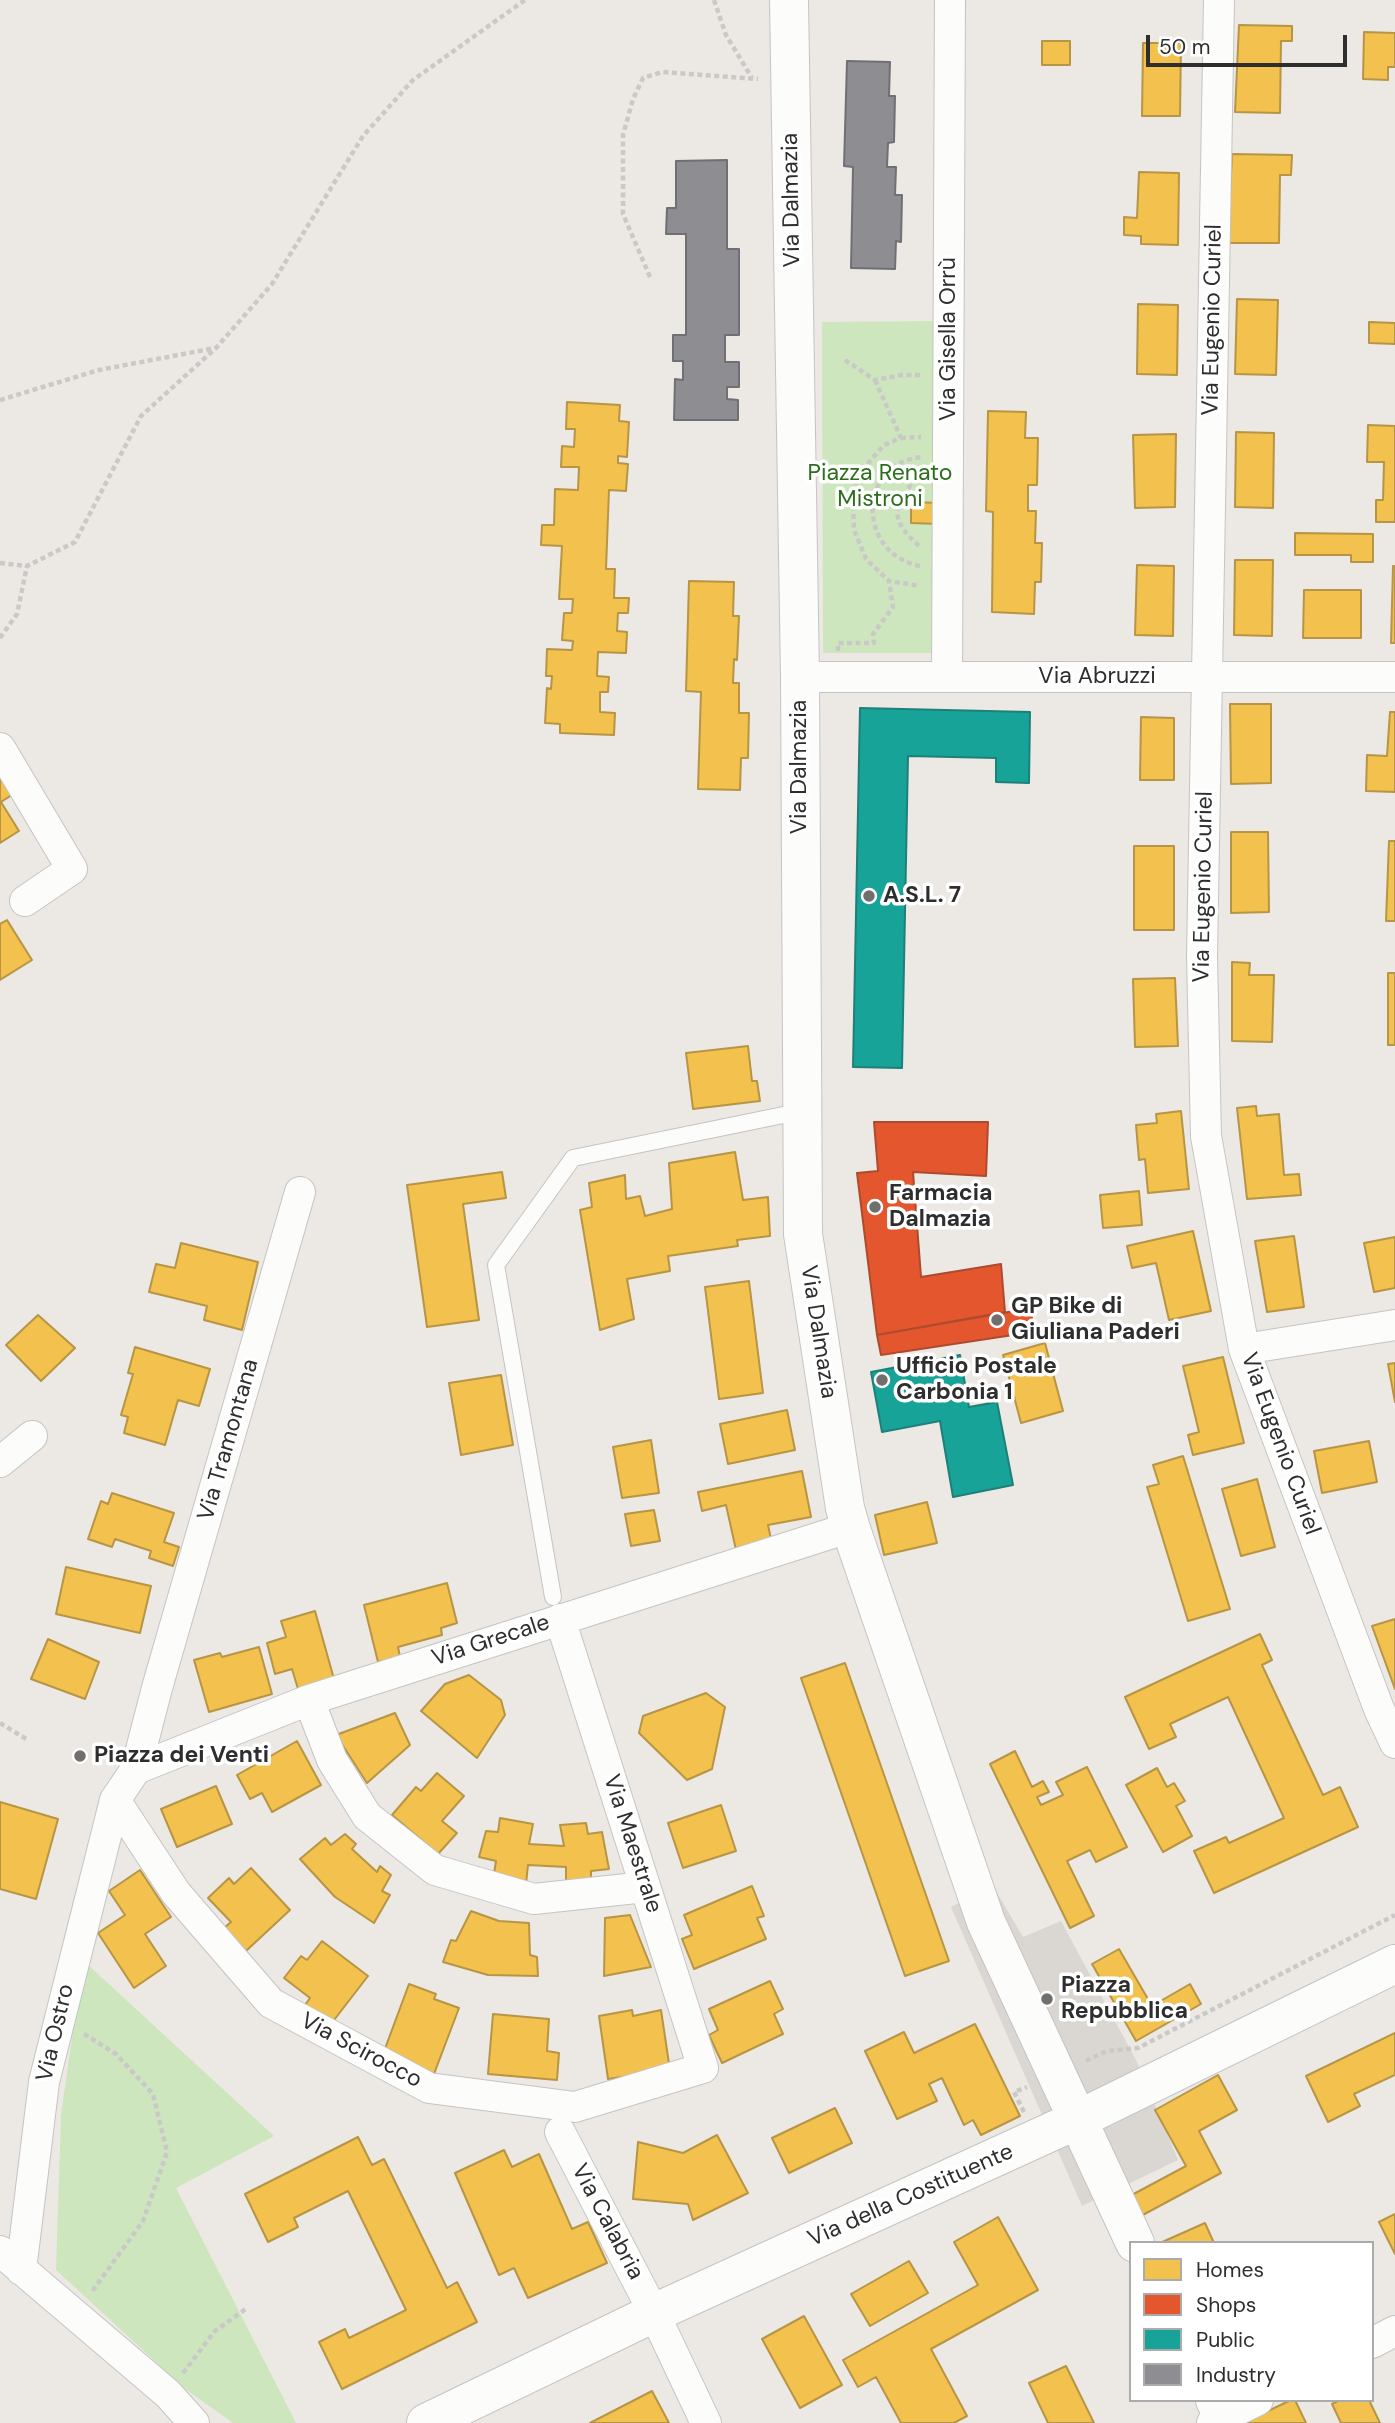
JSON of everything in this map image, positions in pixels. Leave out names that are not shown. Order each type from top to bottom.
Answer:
[{"type":"street","name":"Via Dalmazia","points":[[789,0],[790,81],[818,677],[803,1111],[803,1234],[843,1494],[851,1529]]},
{"type":"street","name":"Via Gisella Orrù","points":[[947,677],[950,0]]},
{"type":"street","name":"Via Eugenio Curiel","points":[[1219,0],[1202,956],[1206,1136],[1244,1349],[1379,1709],[1395,1743]]},
{"type":"street","name":"Via Abruzzi","points":[[818,677],[1395,677]]},
{"type":"street","points":[[0,748],[72,869],[25,901]]},
{"type":"street","name":"Via Tramontana","points":[[136,1769],[300,1192]]},
{"type":"street","points":[[1244,1349],[1395,1325]]},
{"type":"street","points":[[0,1462],[32,1436]]},
{"type":"street","points":[[851,1529],[986,1922],[1134,2241]]},
{"type":"street","name":"Via Grecale","points":[[136,1769],[309,1700],[557,1608],[851,1529]]},
{"type":"street","name":"Via Maestrale","points":[[557,1608],[703,2068]]},
{"type":"street","points":[[309,1700],[332,1760],[367,1816],[435,1870],[534,1899],[645,1887]]},
{"type":"street","points":[[115,1800],[136,1769]]},
{"type":"street","name":"Via Ostro","points":[[7,2266],[44,2082],[115,1800]]},
{"type":"street","name":"Via Scirocco","points":[[115,1800],[176,1893],[271,2003],[429,2088],[575,2107],[703,2068]]},
{"type":"street","name":"Via della Costituente","points":[[426,2423],[654,2313],[1077,2120],[1395,1965]]},
{"type":"street","name":"Via Calabria","points":[[560,2132],[654,2313],[706,2423]]},
{"type":"street","points":[[7,2266],[75,2315],[168,2393],[194,2423]]},
{"type":"street","points":[[1374,2342],[1395,2331]]},
{"type":"street","points":[[1219,2416],[1253,2402]]},
{"type":"lane","points":[[557,1608],[496,1265],[573,1158],[803,1111]]},
{"type":"path","points":[[0,563],[27,566],[75,542],[141,416],[216,348],[272,284],[363,136],[413,80],[525,0]]},
{"type":"path","points":[[714,0],[726,35],[752,79]]},
{"type":"path","points":[[650,277],[623,214],[623,135],[633,99],[643,78],[662,72],[790,81]]},
{"type":"path","points":[[0,400],[99,370],[216,348]]},
{"type":"path","points":[[818,677],[838,643],[874,643],[873,634],[893,607],[889,581],[866,559],[854,530],[853,502],[857,476],[884,445],[901,438],[875,380],[845,360]]},
{"type":"path","points":[[875,380],[902,375],[949,375]]},
{"type":"path","points":[[948,468],[915,457],[890,468],[874,494],[872,520],[882,544],[906,564],[948,569]]},
{"type":"path","points":[[948,468],[913,482],[900,498],[896,513],[902,531],[948,569]]},
{"type":"path","points":[[0,638],[17,614],[27,566]]},
{"type":"path","points":[[889,581],[948,569]]},
{"type":"path","points":[[0,1723],[28,1740]]},
{"type":"path","points":[[1138,2048],[1395,1915]]},
{"type":"path","points":[[59,2019],[116,2054],[153,2094],[167,2151],[143,2221],[75,2315]]},
{"type":"path","points":[[168,2393],[215,2331],[247,2308]]},
{"type":"green space","name":"Piazza Renato Mistroni","points":[[937,321],[939,653],[823,653],[822,322]]},
{"type":"green space","points":[[87,1964],[274,2136],[176,2188],[296,2423],[233,2423],[184,2388],[56,2270],[61,2115],[74,2023]]},
{"type":"shaded area","name":"Piazza Repubblica","points":[[993,1886],[1023,1937],[1061,1921],[1136,2060],[1178,2160],[1082,2206],[951,1907]]},
{"type":"building: Homes","points":[[1239,25],[1292,26],[1292,41],[1281,41],[1280,113],[1235,112]]},
{"type":"building: Homes","points":[[1364,32],[1395,33],[1395,67],[1388,67],[1388,80],[1363,79]]},
{"type":"building: Homes","points":[[1042,41],[1070,41],[1070,65],[1042,65]]},
{"type":"building: Homes","points":[[1143,43],[1181,43],[1180,116],[1142,116]]},
{"type":"building: Homes","points":[[1232,154],[1292,155],[1291,175],[1280,175],[1279,243],[1228,243]]},
{"type":"building: Homes","points":[[1139,172],[1179,173],[1178,245],[1141,244],[1141,236],[1124,235],[1124,217],[1137,218]]},
{"type":"building: Homes","points":[[1237,299],[1278,300],[1276,375],[1235,374]]},
{"type":"building: Homes","points":[[1138,304],[1178,305],[1177,375],[1137,374]]},
{"type":"building: Homes","points":[[1369,322],[1395,323],[1395,344],[1369,343]]},
{"type":"building: Homes","points":[[567,402],[620,405],[619,421],[629,422],[627,457],[618,456],[618,463],[628,464],[626,491],[609,490],[606,569],[615,569],[614,598],[629,598],[628,613],[618,613],[617,631],[627,632],[626,653],[598,652],[597,676],[609,677],[608,692],[600,692],[600,712],[615,713],[614,735],[560,733],[560,724],[545,723],[547,688],[551,689],[552,676],[546,676],[547,649],[572,650],[573,641],[562,640],[564,613],[572,613],[573,599],[559,599],[562,546],[541,545],[542,525],[554,525],[555,489],[578,490],[579,467],[561,467],[562,446],[574,447],[575,429],[566,429]]},
{"type":"building: Homes","points":[[988,411],[1026,412],[1025,438],[1038,438],[1037,485],[1028,485],[1028,511],[1036,511],[1035,543],[1042,543],[1041,582],[1035,582],[1034,614],[992,612],[993,512],[986,511]]},
{"type":"building: Homes","points":[[1368,425],[1395,426],[1395,522],[1376,522],[1376,500],[1383,500],[1384,462],[1367,462]]},
{"type":"building: Homes","points":[[1236,432],[1274,433],[1273,508],[1235,507]]},
{"type":"building: Homes","points":[[1176,434],[1175,507],[1135,508],[1133,435]]},
{"type":"building: Homes","points":[[911,502],[940,503],[939,524],[911,523]]},
{"type":"building: Homes","points":[[1295,533],[1373,534],[1373,562],[1351,562],[1351,555],[1295,555]]},
{"type":"building: Homes","points":[[1235,560],[1273,560],[1272,636],[1234,635]]},
{"type":"building: Homes","points":[[1137,565],[1174,566],[1173,636],[1135,635]]},
{"type":"building: Homes","points":[[1393,566],[1395,643],[1391,643]]},
{"type":"building: Homes","points":[[689,581],[734,582],[733,616],[739,616],[733,683],[739,683],[739,713],[749,713],[748,758],[741,758],[740,790],[698,789],[701,692],[686,691]]},
{"type":"building: Homes","points":[[1304,590],[1361,590],[1361,638],[1303,638]]},
{"type":"building: Homes","points":[[1230,704],[1271,704],[1271,783],[1231,784]]},
{"type":"building: Homes","points":[[1390,712],[1395,712],[1395,792],[1366,791],[1367,755],[1387,756]]},
{"type":"building: Homes","points":[[1141,717],[1174,718],[1174,780],[1140,780]]},
{"type":"building: Homes","points":[[0,775],[15,793],[1,802],[19,831],[0,843]]},
{"type":"building: Homes","points":[[1231,832],[1268,832],[1269,912],[1231,913]]},
{"type":"building: Homes","points":[[1389,841],[1395,841],[1395,921],[1386,921]]},
{"type":"building: Homes","points":[[1134,846],[1174,846],[1174,930],[1134,930]]},
{"type":"building: Homes","points":[[7,920],[32,960],[0,980],[0,924]]},
{"type":"building: Homes","points":[[1232,962],[1250,963],[1249,975],[1274,975],[1272,1042],[1232,1041]]},
{"type":"building: Homes","points":[[1388,973],[1395,973],[1395,1045],[1388,1045]]},
{"type":"building: Homes","points":[[1175,978],[1178,1046],[1135,1047],[1133,979]]},
{"type":"building: Homes","points":[[748,1046],[752,1081],[757,1081],[760,1101],[693,1109],[686,1053]]},
{"type":"building: Homes","points":[[1256,1106],[1257,1116],[1279,1114],[1284,1175],[1299,1174],[1301,1195],[1247,1199],[1237,1108]]},
{"type":"building: Homes","points":[[1181,1111],[1189,1189],[1148,1193],[1145,1159],[1139,1160],[1136,1125],[1157,1123],[1156,1114]]},
{"type":"building: Homes","points":[[735,1152],[743,1200],[768,1197],[770,1236],[737,1240],[738,1246],[668,1256],[670,1271],[627,1279],[634,1319],[600,1330],[580,1210],[592,1207],[589,1183],[625,1175],[626,1199],[640,1196],[645,1216],[672,1209],[669,1163]]},
{"type":"building: Homes","points":[[502,1172],[506,1198],[463,1204],[479,1320],[427,1327],[407,1185]]},
{"type":"building: Homes","points":[[1139,1191],[1142,1225],[1103,1228],[1100,1195]]},
{"type":"building: Homes","points":[[1193,1231],[1211,1311],[1169,1320],[1156,1263],[1132,1268],[1127,1246]]},
{"type":"building: Homes","points":[[1294,1236],[1304,1307],[1267,1312],[1255,1241]]},
{"type":"building: Homes","points":[[1395,1237],[1395,1288],[1374,1292],[1364,1243]]},
{"type":"building: Homes","points":[[181,1243],[258,1262],[242,1330],[204,1320],[207,1306],[149,1292],[156,1264],[175,1268]]},
{"type":"building: Homes","points":[[749,1281],[763,1393],[719,1399],[705,1287]]},
{"type":"building: Homes","points":[[38,1315],[75,1348],[41,1381],[6,1345]]},
{"type":"building: Homes","points":[[1045,1343],[1063,1411],[1021,1423],[1003,1355]]},
{"type":"building: Homes","points":[[135,1347],[210,1369],[199,1406],[178,1400],[165,1445],[124,1433],[128,1417],[121,1415],[133,1374],[128,1373]]},
{"type":"building: Homes","points":[[1223,1357],[1244,1443],[1193,1455],[1188,1435],[1199,1432],[1183,1366]]},
{"type":"building: Homes","points":[[1395,1363],[1395,1402],[1388,1364]]},
{"type":"building: Homes","points":[[501,1375],[513,1445],[461,1455],[449,1383]]},
{"type":"building: Homes","points":[[787,1410],[795,1450],[728,1464],[720,1424]]},
{"type":"building: Homes","points":[[651,1440],[659,1493],[622,1498],[613,1447]]},
{"type":"building: Homes","points":[[1369,1441],[1377,1482],[1322,1493],[1314,1451]]},
{"type":"building: Homes","points":[[1183,1456],[1230,1609],[1188,1621],[1147,1487],[1159,1484],[1153,1465]]},
{"type":"building: Homes","points":[[802,1471],[811,1517],[768,1525],[771,1539],[736,1550],[726,1505],[702,1511],[698,1492]]},
{"type":"building: Homes","points":[[1257,1479],[1275,1547],[1241,1556],[1222,1489]]},
{"type":"building: Homes","points":[[112,1493],[174,1513],[164,1542],[179,1547],[173,1566],[149,1558],[151,1551],[115,1539],[112,1547],[88,1539],[101,1501],[108,1504]]},
{"type":"building: Homes","points":[[927,1502],[937,1543],[884,1555],[875,1515]]},
{"type":"building: Homes","points":[[654,1510],[660,1541],[631,1546],[625,1514]]},
{"type":"building: Homes","points":[[66,1567],[151,1586],[140,1633],[56,1614]]},
{"type":"building: Homes","points":[[447,1583],[457,1623],[441,1628],[442,1635],[398,1647],[400,1657],[378,1662],[364,1605]]},
{"type":"building: Homes","points":[[315,1611],[334,1679],[298,1689],[292,1669],[275,1674],[267,1643],[286,1637],[281,1621]]},
{"type":"building: Homes","points":[[1395,1619],[1395,1689],[1372,1626]]},
{"type":"building: Homes","points":[[1260,1634],[1272,1660],[1262,1665],[1323,1795],[1340,1787],[1358,1827],[1214,1893],[1194,1851],[1226,1837],[1229,1843],[1284,1818],[1228,1697],[1170,1724],[1176,1737],[1149,1749],[1125,1697]]},
{"type":"building: Homes","points":[[48,1639],[99,1662],[85,1699],[31,1679]]},
{"type":"building: Homes","points":[[259,1647],[272,1694],[209,1712],[194,1660],[220,1653],[222,1657]]},
{"type":"building: Homes","points":[[845,1663],[949,1961],[905,1976],[801,1678]]},
{"type":"building: Homes","points":[[469,1675],[501,1700],[505,1715],[477,1758],[421,1711],[445,1684]]},
{"type":"building: Homes","points":[[706,1693],[725,1707],[712,1769],[687,1780],[639,1733],[643,1716]]},
{"type":"building: Homes","points":[[395,1713],[410,1745],[367,1783],[336,1735]]},
{"type":"building: Homes","points":[[297,1741],[321,1785],[272,1812],[262,1793],[250,1799],[237,1775]]},
{"type":"building: Homes","points":[[1015,1751],[1032,1787],[1043,1781],[1049,1792],[1037,1797],[1041,1805],[1063,1795],[1056,1782],[1087,1767],[1127,1847],[1096,1862],[1090,1850],[1067,1861],[1094,1916],[1070,1928],[990,1764]]},
{"type":"building: Homes","points":[[1157,1768],[1167,1787],[1174,1783],[1185,1801],[1176,1806],[1192,1836],[1163,1852],[1126,1785]]},
{"type":"building: Homes","points":[[437,1773],[464,1796],[442,1821],[457,1833],[438,1854],[392,1815],[416,1787],[421,1791]]},
{"type":"building: Homes","points":[[216,1786],[232,1824],[177,1847],[161,1809]]},
{"type":"building: Homes","points":[[0,1802],[58,1819],[36,1899],[0,1889]]},
{"type":"building: Homes","points":[[721,1805],[736,1851],[683,1868],[668,1823]]},
{"type":"building: Homes","points":[[500,1818],[533,1824],[529,1844],[564,1846],[560,1825],[586,1823],[588,1834],[602,1832],[609,1869],[591,1871],[591,1886],[566,1888],[566,1867],[528,1865],[526,1884],[493,1880],[496,1861],[479,1857],[486,1831],[498,1832]]},
{"type":"building: Homes","points":[[345,1834],[356,1844],[352,1849],[377,1872],[380,1866],[391,1875],[382,1891],[390,1895],[374,1923],[335,1897],[300,1859],[325,1838],[331,1845]]},
{"type":"building: Homes","points":[[251,1868],[290,1910],[246,1951],[224,1928],[231,1922],[208,1898],[229,1878],[234,1884]]},
{"type":"building: Homes","points":[[140,1870],[171,1917],[145,1934],[166,1966],[134,1988],[98,1933],[125,1915],[109,1891]]},
{"type":"building: Homes","points":[[752,1886],[764,1916],[757,1918],[766,1939],[694,1969],[682,1939],[692,1935],[684,1915]]},
{"type":"building: Homes","points":[[471,1911],[499,1921],[529,1923],[530,1955],[537,1957],[538,1976],[488,1975],[443,1962],[451,1940],[456,1941]]},
{"type":"building: Homes","points":[[630,1915],[651,1967],[604,1976],[605,1918]]},
{"type":"building: Homes","points":[[322,1941],[368,1976],[331,2024],[305,2005],[310,1998],[284,1978],[301,1956],[307,1960]]},
{"type":"building: Homes","points":[[1119,1949],[1152,2006],[1190,1984],[1201,2004],[1136,2041],[1092,1964]]},
{"type":"building: Homes","points":[[770,1981],[783,2009],[774,2014],[783,2034],[722,2063],[709,2035],[718,2030],[709,2009]]},
{"type":"building: Homes","points":[[409,1984],[436,1994],[434,1999],[459,2008],[434,2074],[383,2054]]},
{"type":"building: Homes","points":[[632,2010],[633,2016],[661,2010],[670,2070],[608,2079],[599,2016]]},
{"type":"building: Homes","points":[[493,2014],[549,2019],[547,2051],[559,2053],[557,2080],[488,2074]]},
{"type":"building: Homes","points":[[975,2024],[1020,2116],[981,2135],[973,2120],[964,2125],[942,2078],[929,2084],[937,2101],[897,2119],[865,2051],[904,2032],[914,2053]]},
{"type":"building: Homes","points":[[1395,2033],[1395,2075],[1354,2094],[1360,2106],[1328,2122],[1306,2076]]},
{"type":"building: Homes","points":[[1218,2075],[1237,2110],[1199,2131],[1221,2173],[1139,2217],[1128,2197],[1186,2166],[1155,2110]]},
{"type":"building: Homes","points":[[835,2108],[852,2143],[789,2173],[772,2138]]},
{"type":"building: Homes","points":[[717,2135],[748,2193],[693,2220],[688,2204],[633,2199],[638,2142],[683,2153]]},
{"type":"building: Homes","points":[[358,2137],[372,2165],[384,2159],[447,2288],[457,2282],[477,2322],[342,2389],[319,2342],[345,2329],[349,2338],[406,2310],[348,2191],[294,2218],[298,2227],[268,2242],[245,2194]]},
{"type":"building: Homes","points":[[504,2150],[512,2167],[539,2154],[572,2229],[588,2222],[607,2263],[528,2298],[514,2268],[499,2275],[455,2173]]},
{"type":"building: Homes","points":[[1395,2214],[1395,2254],[1379,2222]]},
{"type":"building: Homes","points":[[998,2217],[1038,2290],[931,2349],[967,2416],[954,2423],[901,2423],[876,2377],[858,2387],[843,2360],[978,2285],[954,2242]]},
{"type":"building: Homes","points":[[1205,2223],[1213,2241],[1164,2241]]},
{"type":"building: Homes","points":[[909,2261],[928,2293],[870,2326],[851,2294]]},
{"type":"building: Homes","points":[[804,2316],[842,2385],[800,2408],[762,2339]]},
{"type":"building: Homes","points":[[1066,2366],[1094,2423],[1048,2423],[1029,2383]]},
{"type":"building: Homes","points":[[652,2391],[669,2423],[590,2423]]},
{"type":"building: Homes","points":[[1287,2402],[1296,2402],[1306,2423],[1243,2423]]},
{"type":"building: Homes","points":[[1370,2402],[1380,2423],[1341,2423],[1332,2404]]},
{"type":"building: Shops","points":[[874,1122],[988,1122],[986,1176],[913,1172],[921,1277],[1001,1264],[1005,1312],[877,1335],[857,1173],[878,1171]]},
{"type":"building: Shops","name":"GP Bike di Giuliana Paderi","points":[[1031,1308],[1033,1332],[881,1355],[877,1335]]},
{"type":"building: Public","points":[[860,708],[1030,712],[1029,783],[996,782],[996,758],[908,756],[902,1068],[853,1067]]},
{"type":"building: Public","points":[[960,1355],[969,1407],[997,1402],[1013,1485],[953,1497],[940,1421],[882,1432],[871,1372]]},
{"type":"building: Industry","points":[[847,61],[890,62],[889,96],[895,96],[894,142],[888,143],[887,167],[896,167],[895,195],[902,195],[901,242],[896,241],[895,269],[851,268],[853,167],[844,166]]},
{"type":"building: Industry","points":[[727,160],[727,249],[739,249],[739,335],[725,335],[725,362],[739,362],[739,387],[727,387],[727,399],[738,400],[738,420],[674,420],[675,379],[683,380],[683,361],[673,361],[673,335],[686,335],[686,234],[666,234],[667,208],[676,208],[676,161]]},
{"type":"place","name":"A.S.L. 7","points":[[869,896]]},
{"type":"place","name":"Farmacia Dalmazia","points":[[875,1207]]},
{"type":"place","name":"GP Bike di Giuliana Paderi","points":[[997,1320]]},
{"type":"place","name":"Ufficio Postale Carbonia 1","points":[[882,1380]]},
{"type":"place","name":"Piazza dei Venti","points":[[80,1756]]},
{"type":"place","name":"Piazza Repubblica","points":[[1047,1999]]}]
